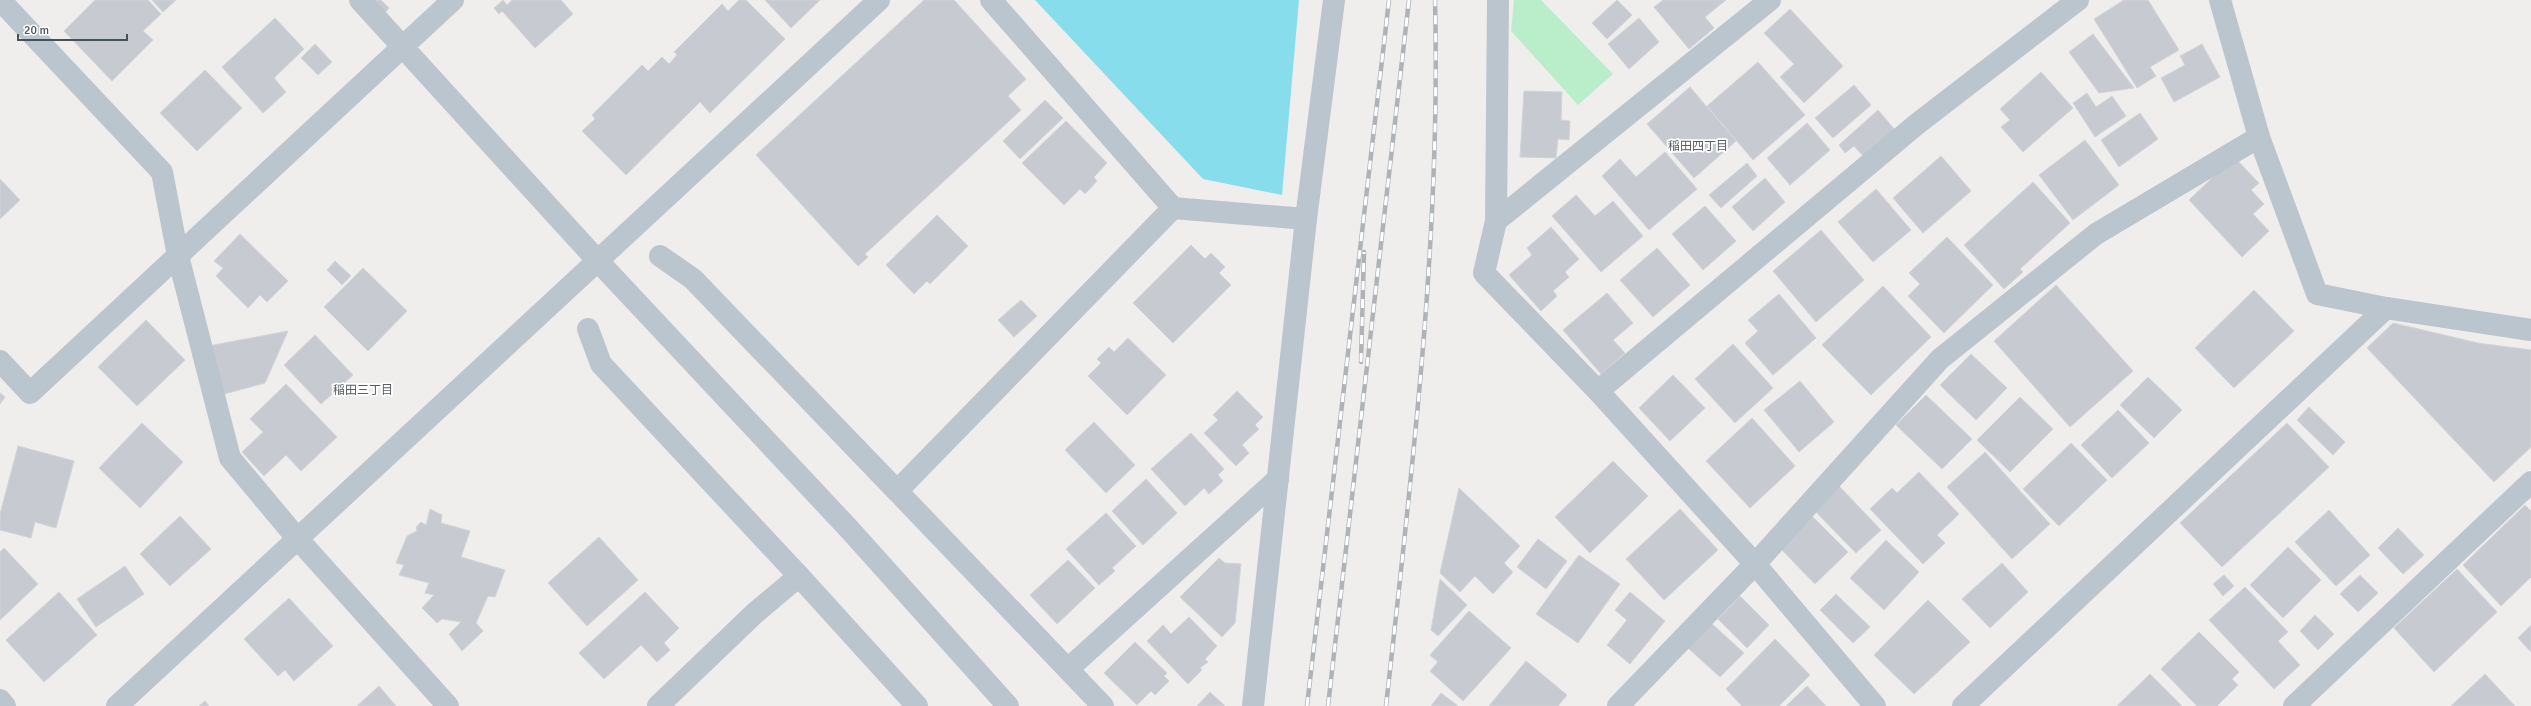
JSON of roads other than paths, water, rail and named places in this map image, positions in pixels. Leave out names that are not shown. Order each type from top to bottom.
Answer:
[{"type":"street","points":[[0,0],[162,172],[178,256],[230,458],[296,538],[448,706]]},
{"type":"street","points":[[360,0],[404,46],[597,260],[850,530],[1008,706]]},
{"type":"street","points":[[0,361],[30,393],[453,0]]},
{"type":"street","points":[[117,706],[296,538],[879,0]]},
{"type":"street","points":[[991,0],[1173,208],[1306,219]]},
{"type":"street","points":[[1253,706],[1306,219],[1334,0]]},
{"type":"street","points":[[1498,0],[1496,220],[1484,273],[1598,391],[1755,564],[1875,706]]},
{"type":"street","points":[[1496,220],[1770,0]]},
{"type":"street","points":[[1598,391],[1917,124],[2078,0]]},
{"type":"street","points":[[2220,0],[2259,137],[2317,294],[2386,308],[2531,330]]},
{"type":"street","points":[[1618,706],[1755,564],[1940,359],[2096,234],[2259,137]]},
{"type":"street","points":[[897,490],[1173,208]]},
{"type":"street","points":[[660,256],[693,279],[1103,706]]},
{"type":"street","points":[[1964,706],[2386,308]]},
{"type":"street","points":[[588,329],[601,364],[917,706]]},
{"type":"street","points":[[1068,669],[1278,479]]},
{"type":"street","points":[[2294,706],[2531,482]]},
{"type":"street","points":[[658,706],[755,613],[798,576]]},
{"type":"street","points":[[0,700],[5,706]]},
{"type":"water","points":[[1035,0],[1299,0],[1282,195],[1203,179]]},
{"type":"railway","points":[[1307,706],[1389,0]]},
{"type":"railway","points":[[1328,706],[1409,0]]},
{"type":"railway","points":[[1386,706],[1415,442],[1429,265],[1434,177],[1436,88],[1435,0]]},
{"type":"railway","points":[[1361,362],[1364,252]]},
{"type":"district","name":"稲田四丁目","points":[[1698,146]]},
{"type":"district","name":"稲田三丁目","points":[[363,390]]}]
